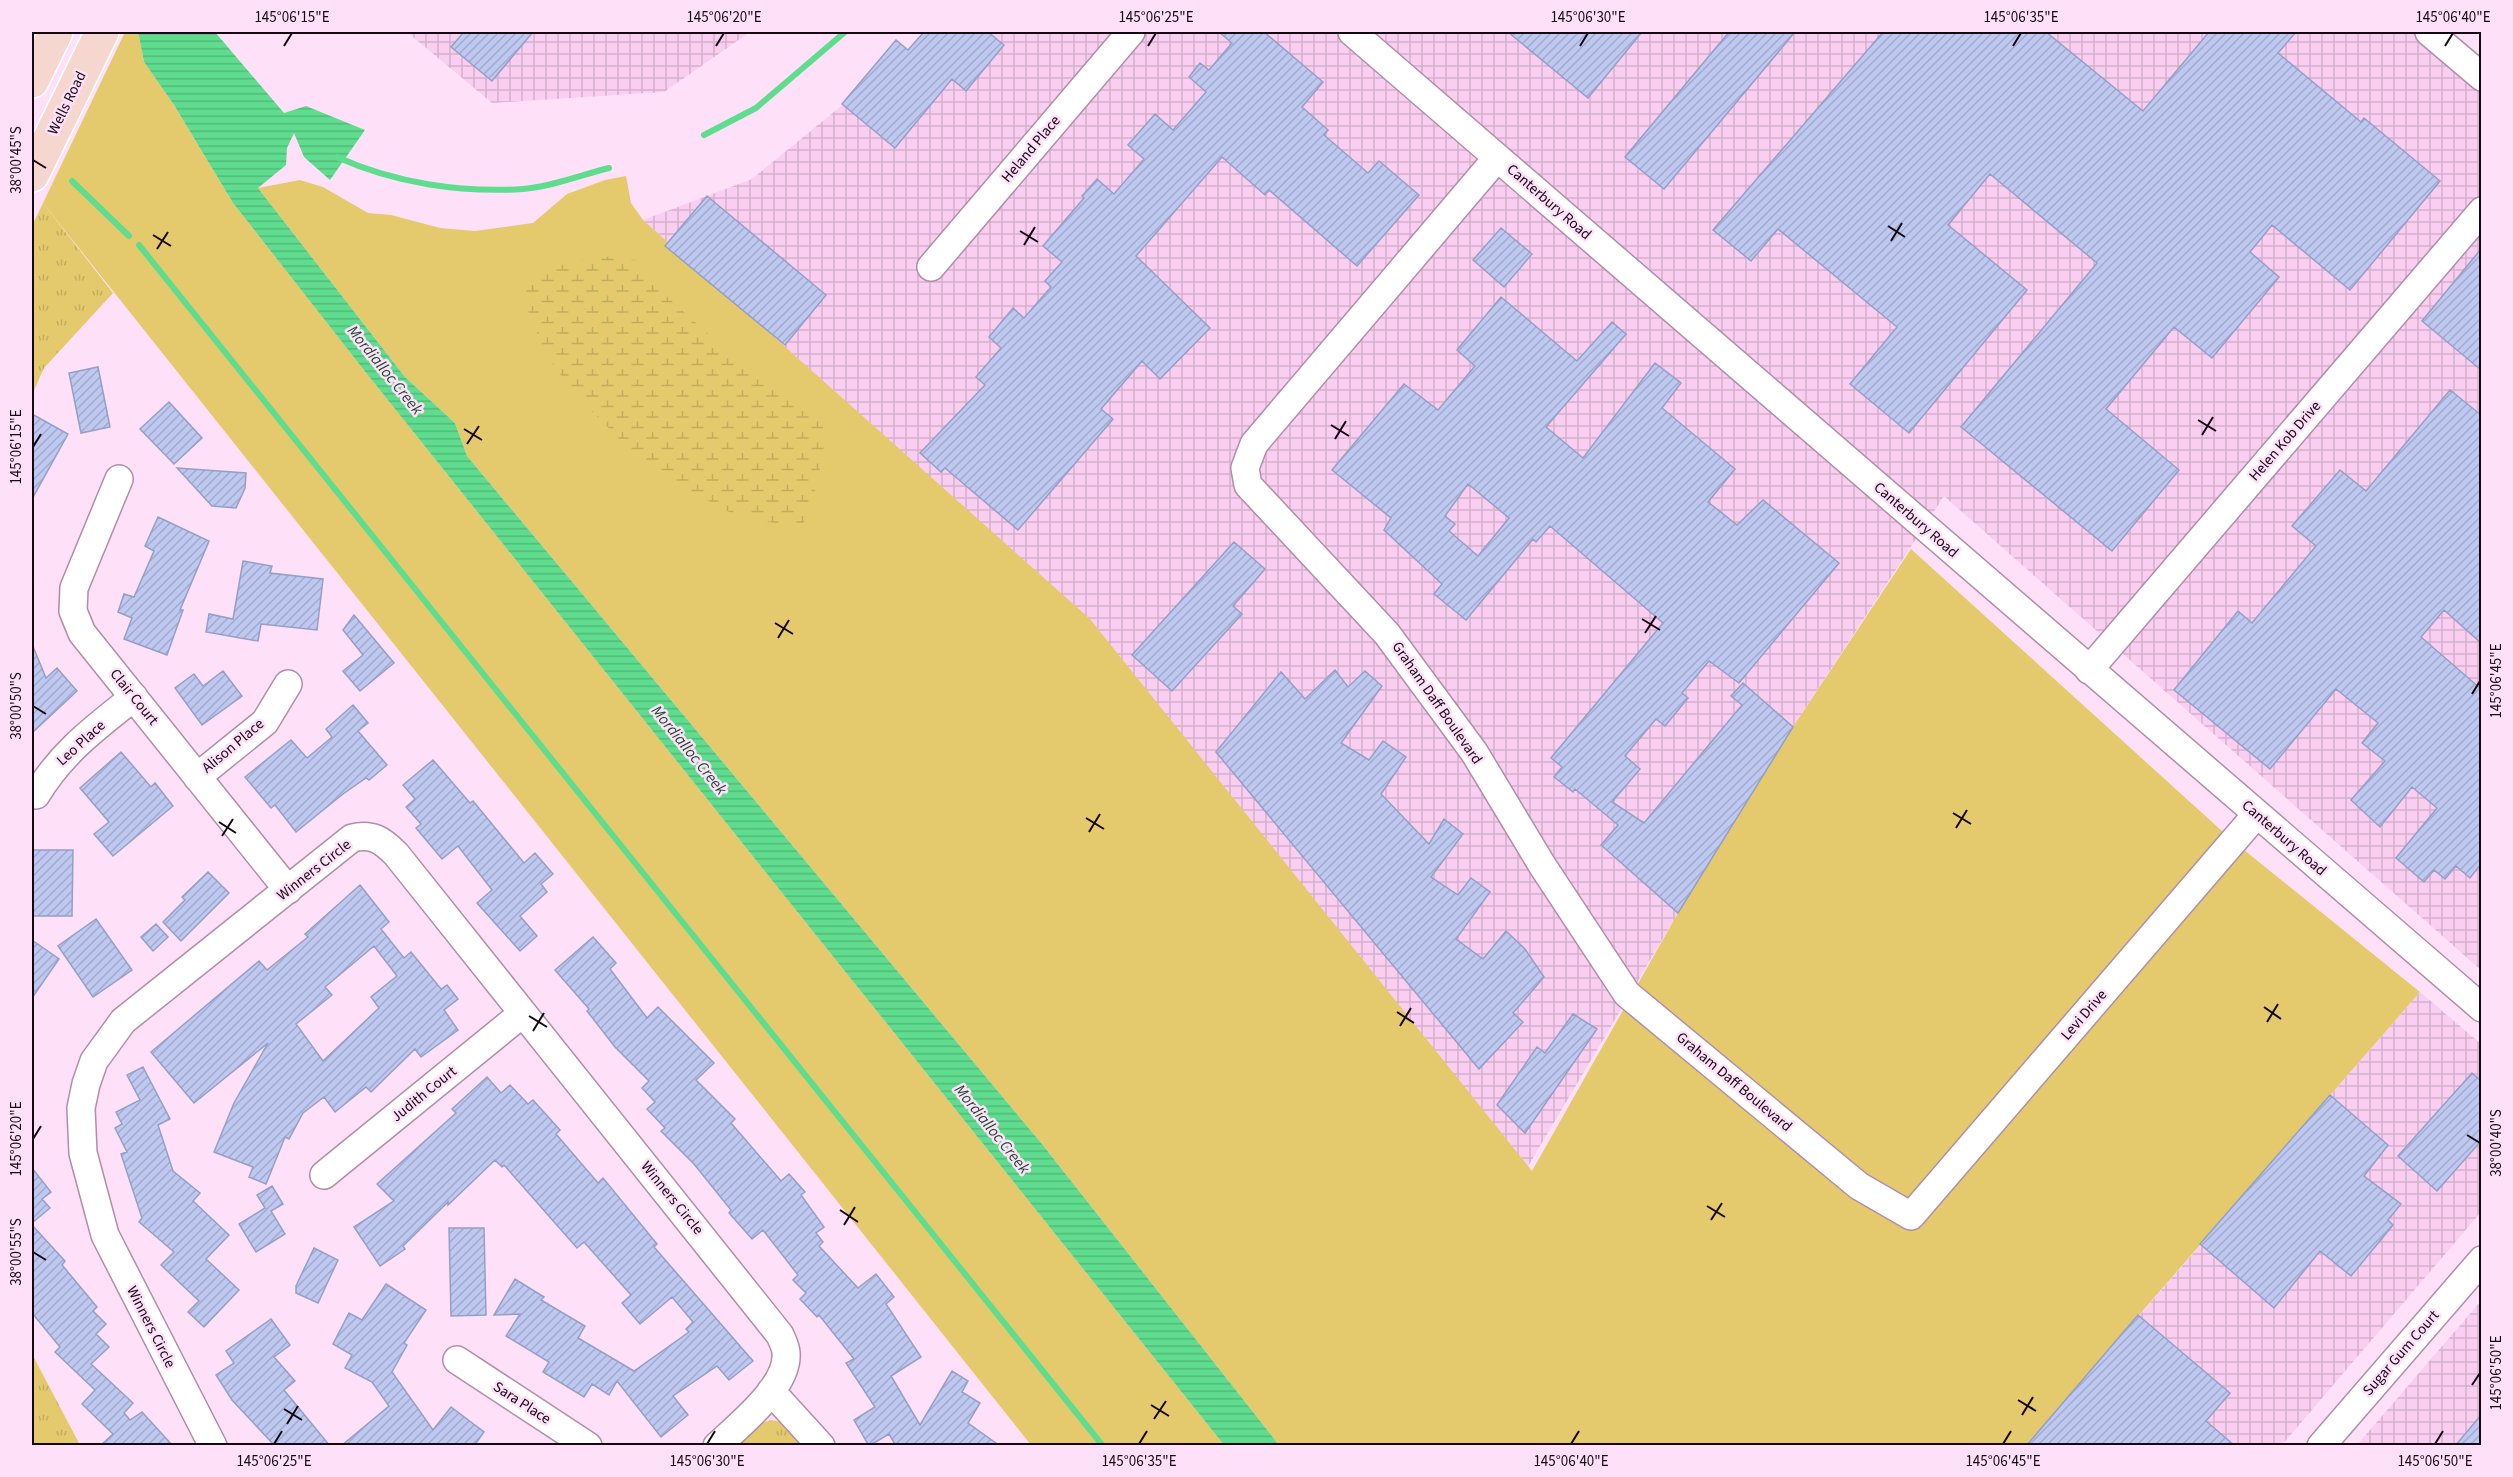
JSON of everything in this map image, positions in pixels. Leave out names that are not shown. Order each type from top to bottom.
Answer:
[{"type":"main road","points":[[32,81],[56,32]]},
{"type":"main road","name":"Wells Road","points":[[32,175],[102,32]]},
{"type":"street","name":"Heland Place","points":[[931,267],[1131,32]]},
{"type":"street","name":"Canterbury Road","points":[[1352,32],[2481,1008]]},
{"type":"street","points":[[2428,32],[2481,77]]},
{"type":"street","name":"Graham Daff Boulevard","points":[[1497,158],[1254,444],[1245,468],[1248,484],[1394,643],[1473,752],[1542,865],[1627,993],[1859,1186],[1911,1216]]},
{"type":"street","name":"Helen Kob Drive","points":[[2089,670],[2481,211]]},
{"type":"street","name":"Clair Court","points":[[119,479],[74,588],[74,611],[82,633],[288,890]]},
{"type":"street","name":"Alison Place","points":[[196,777],[265,722],[288,684]]},
{"type":"street","name":"Leo Place","points":[[36,795],[51,770],[73,746],[134,697]]},
{"type":"street","name":"Levi Drive","points":[[1911,1216],[2256,815]]},
{"type":"street","name":"Winners Circle","points":[[213,1446],[105,1235],[83,1153],[81,1108],[94,1060],[123,1022],[352,838],[374,836],[396,854],[780,1335],[786,1353],[783,1373],[771,1391],[717,1446]]},
{"type":"street","name":"Judith Court","points":[[324,1174],[523,1013]]},
{"type":"street","name":"Sugar Gum Court","points":[[2321,1446],[2481,1260]]},
{"type":"street","name":"Sara Place","points":[[457,1360],[588,1446]]},
{"type":"street","points":[[771,1391],[821,1446]]},
{"type":"shaded area","points":[[407,32],[750,32],[664,92],[492,103]]},
{"type":"shaded area","points":[[923,32],[2438,32],[2482,72],[2481,970],[1944,496],[1793,727],[1678,913],[1520,1180],[1094,624],[643,220],[752,179],[900,58]]},
{"type":"shaded area","points":[[2420,992],[2481,1044],[2481,1212],[2282,1445],[2026,1446]]},
{"type":"shaded area","points":[[2481,1301],[2481,1445],[2357,1445]]},
{"type":"green space","points":[[125,32],[138,32],[144,62],[174,105],[233,203],[367,374],[1224,1445],[1031,1445],[43,203]]},
{"type":"green space","points":[[626,176],[631,203],[643,220],[1090,619],[1532,1171],[1678,913],[1793,727],[1911,549],[2233,841],[2420,992],[2026,1445],[1279,1445],[1042,1144],[467,456],[455,423],[405,377],[258,188],[300,180],[323,187],[368,213],[391,215],[440,228],[475,231],[533,223],[567,194],[605,180]]},
{"type":"green space","points":[[43,203],[113,293],[44,368],[32,395],[32,226]]},
{"type":"green space","points":[[601,256],[636,260],[665,295],[765,385],[786,398],[819,410],[826,441],[809,519],[794,528],[729,512],[648,468],[575,394],[547,357],[526,306],[525,286],[553,267]]},
{"type":"green space","points":[[32,1354],[80,1445],[32,1445]]},
{"type":"green space","points":[[771,1420],[782,1422],[806,1446],[736,1446],[759,1424]]},
{"type":"water","name":"Mordialloc Creek","points":[[138,32],[215,32],[284,113],[306,106],[365,130],[330,180],[304,157],[294,133],[287,148],[286,165],[258,188],[405,377],[455,423],[467,456],[1042,1144],[1279,1445],[1224,1445],[367,374],[233,203],[174,105],[144,62]]},
{"type":"building","points":[[464,32],[533,32],[492,81],[451,47]]},
{"type":"building","points":[[924,32],[988,32],[1004,45],[966,91],[952,79],[895,148],[842,104],[896,40],[908,50]]},
{"type":"building","points":[[1219,32],[1264,32],[1323,82],[1302,107],[1328,130],[1324,135],[1368,173],[1379,161],[1419,195],[1357,266],[1269,190],[1265,195],[1222,157],[1136,256],[1210,328],[1160,379],[1142,361],[1101,409],[1113,419],[1018,530],[945,468],[941,472],[920,453],[985,385],[976,377],[1001,348],[989,337],[1013,308],[1024,318],[1051,287],[1045,281],[1062,262],[1043,246],[1084,198],[1082,196],[1097,179],[1114,194],[1144,159],[1128,145],[1155,114],[1173,130],[1206,92],[1189,77],[1200,63],[1209,70],[1232,43]]},
{"type":"building","points":[[1508,32],[1642,32],[1588,98]]},
{"type":"building","points":[[1729,32],[1795,32],[1664,189],[1625,157]]},
{"type":"building","points":[[1883,32],[2046,32],[2143,111],[2209,32],[2296,32],[2278,53],[2361,122],[2364,118],[2440,181],[2350,290],[2272,225],[2250,252],[2279,277],[2212,358],[2174,327],[2106,409],[2179,470],[2112,551],[1961,427],[2097,263],[1990,174],[1948,225],[2027,290],[1909,433],[1850,384],[1897,327],[1778,229],[1751,261],[1713,230]]},
{"type":"building","points":[[707,196],[826,295],[785,345],[665,246]]},
{"type":"building","points":[[1501,228],[1532,254],[1504,287],[1473,260]]},
{"type":"building","points":[[2481,249],[2481,370],[2422,321]]},
{"type":"building","points":[[1501,297],[1577,361],[1612,322],[1626,334],[1546,427],[1583,458],[1655,363],[1681,383],[1662,408],[1735,469],[1708,502],[1737,525],[1763,500],[1839,563],[1739,683],[1709,661],[1682,693],[1688,698],[1665,726],[1656,719],[1625,756],[1640,769],[1612,802],[1644,823],[1742,705],[1731,696],[1743,683],[1793,727],[1678,913],[1601,845],[1618,825],[1575,789],[1573,792],[1554,777],[1562,767],[1551,758],[1663,623],[1550,526],[1536,542],[1533,539],[1466,620],[1434,594],[1442,584],[1384,530],[1391,518],[1332,470],[1404,384],[1438,410],[1475,366],[1457,350]],"holes":[[[1468,484],[1509,518],[1478,556],[1449,531],[1455,524],[1445,516]]]},
{"type":"building","points":[[98,367],[110,427],[81,433],[69,373]]},
{"type":"building","points":[[2450,390],[2481,415],[2481,643],[2444,610],[2421,637],[2481,689],[2481,864],[2470,878],[2456,866],[2445,879],[2434,870],[2424,882],[2396,858],[2437,808],[2412,787],[2380,827],[2351,800],[2385,761],[2362,743],[2378,723],[2336,689],[2270,769],[2174,690],[2238,611],[2252,623],[2316,546],[2292,526],[2340,470],[2366,491]]},
{"type":"building","points":[[169,402],[202,438],[174,464],[140,429]]},
{"type":"building","points":[[32,414],[68,434],[32,499]]},
{"type":"building","points":[[177,468],[246,473],[245,488],[236,508],[212,506]]},
{"type":"building","points":[[158,517],[209,541],[180,610],[183,610],[167,655],[124,639],[132,618],[118,612],[124,594],[134,597],[154,551],[145,546]]},
{"type":"building","points":[[1234,542],[1265,569],[1233,606],[1242,614],[1172,691],[1132,655]]},
{"type":"building","points":[[243,561],[272,566],[270,573],[323,579],[317,630],[261,624],[258,641],[206,632],[209,614],[233,619]]},
{"type":"building","points":[[354,615],[394,663],[360,691],[343,671],[363,655],[343,630]]},
{"type":"building","points":[[32,644],[46,678],[57,668],[77,691],[32,733]]},
{"type":"building","points":[[1335,670],[1348,687],[1365,671],[1382,686],[1341,743],[1369,760],[1383,741],[1406,757],[1381,794],[1429,844],[1444,819],[1463,834],[1431,877],[1458,895],[1471,878],[1490,892],[1456,939],[1483,959],[1506,931],[1525,949],[1544,977],[1513,1013],[1523,1022],[1479,1069],[1216,752],[1281,672],[1305,699]]},
{"type":"building","points":[[223,671],[242,696],[202,725],[175,688],[194,674],[203,686]]},
{"type":"building","points":[[353,705],[368,723],[358,731],[387,765],[369,780],[366,778],[343,794],[296,832],[275,805],[271,808],[245,777],[291,740],[307,758],[332,737],[326,729]]},
{"type":"building","points":[[121,752],[151,787],[155,783],[173,806],[113,856],[94,834],[109,822],[80,788]]},
{"type":"building","points":[[433,760],[470,803],[473,801],[524,863],[535,853],[553,874],[541,884],[547,892],[520,916],[537,936],[520,951],[477,903],[492,890],[458,846],[442,859],[416,828],[421,824],[406,807],[415,799],[403,785]]},
{"type":"building","points":[[32,850],[73,850],[72,916],[32,916]]},
{"type":"building","points":[[208,872],[229,893],[181,941],[163,922],[185,900],[182,897]]},
{"type":"building","points":[[360,885],[389,922],[381,929],[404,958],[411,952],[441,989],[447,985],[458,999],[444,1010],[458,1030],[421,1057],[415,1049],[371,1092],[366,1087],[335,1112],[324,1097],[303,1113],[289,1139],[285,1137],[266,1184],[249,1177],[253,1167],[214,1152],[234,1103],[268,1043],[194,1103],[151,1052],[259,961],[267,970],[308,937],[305,934]],"holes":[[[374,946],[397,976],[371,997],[379,1008],[323,1061],[296,1024],[332,995],[325,987]]]},
{"type":"building","points":[[96,919],[132,970],[93,997],[58,946]]},
{"type":"building","points":[[156,924],[168,937],[153,951],[141,937]]},
{"type":"building","points":[[593,937],[616,963],[610,969],[647,1018],[658,1007],[714,1063],[696,1080],[735,1119],[731,1123],[781,1181],[789,1174],[805,1192],[801,1195],[824,1227],[816,1233],[823,1242],[819,1246],[858,1288],[876,1274],[894,1297],[886,1304],[921,1357],[891,1376],[920,1425],[952,1371],[968,1381],[962,1392],[980,1403],[968,1423],[1000,1446],[896,1446],[889,1434],[869,1446],[854,1420],[875,1407],[846,1363],[854,1359],[819,1315],[817,1317],[800,1299],[806,1293],[793,1280],[798,1275],[763,1230],[752,1239],[729,1213],[731,1210],[694,1164],[661,1131],[665,1128],[647,1109],[655,1102],[642,1088],[649,1081],[615,1047],[587,1011],[589,1009],[555,970]]},
{"type":"building","points":[[32,940],[59,959],[32,998]]},
{"type":"building","points":[[1573,1014],[1597,1029],[1525,1133],[1497,1105],[1537,1047],[1545,1053]]},
{"type":"building","points":[[143,1067],[170,1119],[158,1125],[173,1171],[200,1193],[193,1201],[229,1235],[206,1259],[239,1290],[204,1327],[188,1312],[199,1301],[161,1265],[174,1252],[139,1222],[142,1218],[121,1154],[127,1152],[115,1128],[122,1124],[116,1112],[140,1100],[127,1075]]},
{"type":"building","points":[[2472,1073],[2481,1081],[2481,1141],[2437,1191],[2398,1156]]},
{"type":"building","points":[[487,1077],[501,1093],[510,1085],[528,1104],[533,1100],[560,1130],[556,1134],[598,1183],[603,1178],[657,1244],[654,1247],[753,1361],[729,1380],[717,1366],[673,1396],[688,1415],[661,1437],[617,1381],[609,1395],[592,1384],[584,1397],[543,1372],[549,1362],[506,1336],[520,1314],[494,1315],[515,1279],[544,1297],[541,1300],[585,1326],[578,1338],[634,1371],[689,1332],[686,1329],[693,1322],[672,1297],[640,1324],[622,1303],[631,1295],[584,1242],[577,1248],[504,1165],[502,1167],[495,1160],[403,1246],[405,1249],[380,1266],[354,1227],[394,1201],[377,1184],[456,1113],[452,1109]]},
{"type":"building","points":[[2330,1095],[2388,1145],[2364,1176],[2401,1204],[2388,1220],[2393,1225],[2351,1276],[2320,1251],[2274,1308],[2200,1244]]},
{"type":"building","points":[[32,1168],[51,1192],[42,1199],[50,1208],[32,1223]]},
{"type":"building","points":[[272,1186],[283,1204],[271,1211],[285,1234],[256,1252],[239,1224],[265,1208],[257,1195]]},
{"type":"building","points":[[32,1225],[65,1261],[62,1265],[97,1307],[93,1311],[106,1324],[96,1334],[109,1347],[91,1364],[133,1403],[124,1413],[130,1420],[142,1412],[173,1446],[100,1446],[113,1434],[82,1404],[95,1390],[55,1352],[60,1347],[32,1313]]},
{"type":"building","points":[[449,1228],[484,1228],[486,1315],[451,1316]]},
{"type":"building","points":[[314,1248],[338,1260],[318,1303],[296,1293],[296,1286]]},
{"type":"building","points":[[386,1284],[426,1310],[404,1343],[407,1345],[392,1372],[433,1430],[451,1407],[484,1432],[474,1446],[341,1446],[389,1406],[372,1382],[345,1368],[352,1355],[333,1344],[349,1313],[362,1320]]},
{"type":"building","points":[[2138,1315],[2230,1393],[2206,1421],[2235,1446],[2026,1446]]},
{"type":"building","points":[[271,1319],[290,1345],[274,1357],[295,1381],[284,1390],[330,1446],[275,1446],[232,1400],[216,1375],[234,1363],[226,1351]]},
{"type":"building","points":[[2481,1415],[2481,1446],[2455,1446]]},
{"type":"waterway","points":[[704,135],[756,108],[845,32]]},
{"type":"waterway","points":[[337,157],[381,174],[405,180],[452,187],[500,190],[534,188],[609,168]]},
{"type":"waterway","points":[[72,181],[129,236]]},
{"type":"waterway","points":[[139,245],[1103,1446]]}]
